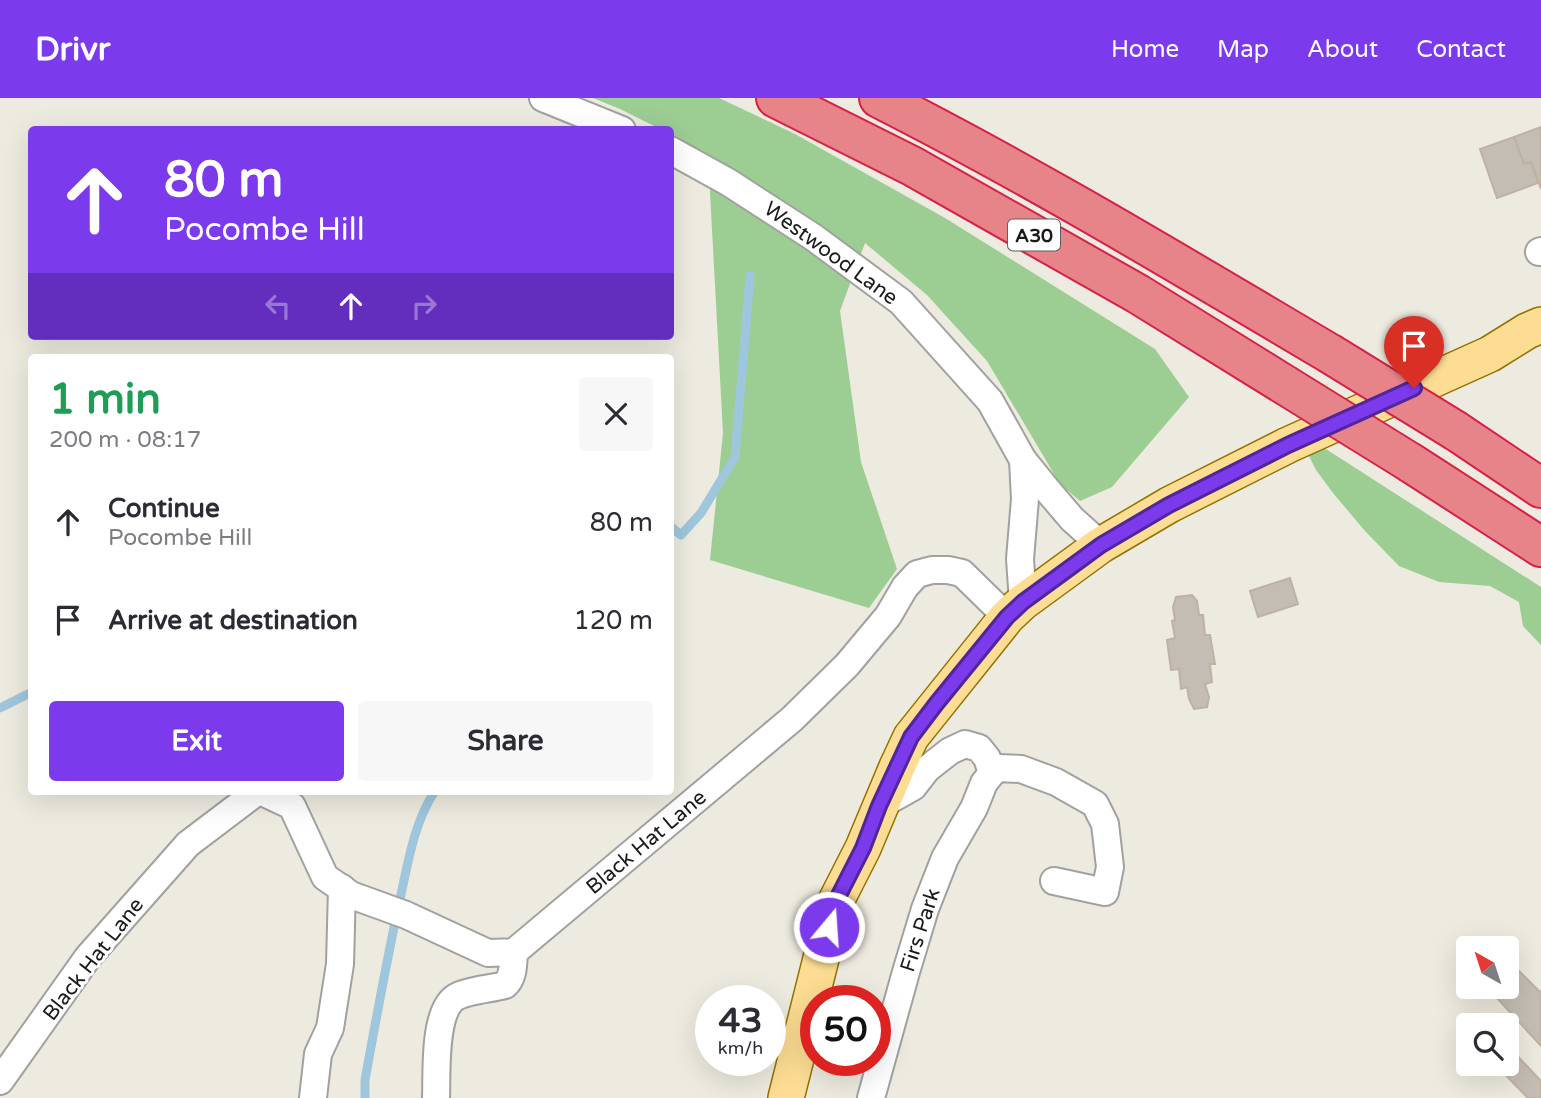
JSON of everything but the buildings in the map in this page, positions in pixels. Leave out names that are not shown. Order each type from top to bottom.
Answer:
[{"type":"highway","name":"A30","points":[[776,98],[912,166],[1138,294],[1541,547]]},
{"type":"highway","name":"A30","points":[[879,98],[950,134],[1329,353],[1456,431],[1541,488]]},
{"type":"main road","points":[[786,1098],[835,903],[863,848],[911,737],[1015,610],[1101,545],[1169,505],[1288,445],[1490,354],[1541,325]]},
{"type":"street","points":[[543,98],[612,126]]},
{"type":"street","name":"Westwood Lane","points":[[674,152],[728,182],[813,237],[901,302],[990,401],[1023,460],[1072,519],[1101,545]]},
{"type":"street","points":[[1015,610],[1025,499],[1023,460]]},
{"type":"street","name":"Black Hat Lane","points":[[268,795],[292,806],[325,877],[351,895],[395,911],[488,953],[514,952],[792,719],[847,665],[888,617],[905,587],[918,574],[932,570],[962,573],[1015,610]]},
{"type":"street","points":[[879,806],[913,788],[928,769],[950,751],[965,744],[979,748],[987,758],[992,772],[998,768],[1021,769],[1056,782],[1095,804],[1105,824],[1110,867],[1105,892],[1054,881]]},
{"type":"street","name":"Firs Park","points":[[871,1098],[925,909],[945,858],[992,772]]},
{"type":"street","name":"Black Hat Lane","points":[[0,1081],[88,957],[188,844],[254,795]]},
{"type":"street","points":[[313,1098],[318,1054],[330,1028],[340,964],[342,888]]},
{"type":"street","points":[[436,1098],[441,1023],[447,1006],[459,995],[505,985],[512,972],[514,952]]},
{"type":"green space","points":[[593,98],[719,98],[795,134],[945,218],[1155,349],[1189,397],[1112,487],[1080,501],[1060,484],[987,361],[927,295],[865,243],[840,311],[861,462],[897,569],[869,608],[710,560],[723,433],[708,155],[674,137],[674,126],[654,126]]},
{"type":"green space","points":[[1318,444],[1541,587],[1541,645],[1523,626],[1519,602],[1490,586],[1439,582],[1399,566],[1365,531],[1316,470],[1308,454]]},
{"type":"waterway","points":[[674,529],[681,535],[701,513],[735,457],[750,276]]},
{"type":"waterway","points":[[0,708],[28,694]]},
{"type":"waterway","points":[[365,1098],[365,1080],[373,1034],[409,857],[417,829],[433,795]]},
{"type":"route","points":[[829,927],[835,903],[863,848],[911,737],[1007,617],[1023,602],[1101,545],[1169,505],[1288,445],[1414,388]]}]
